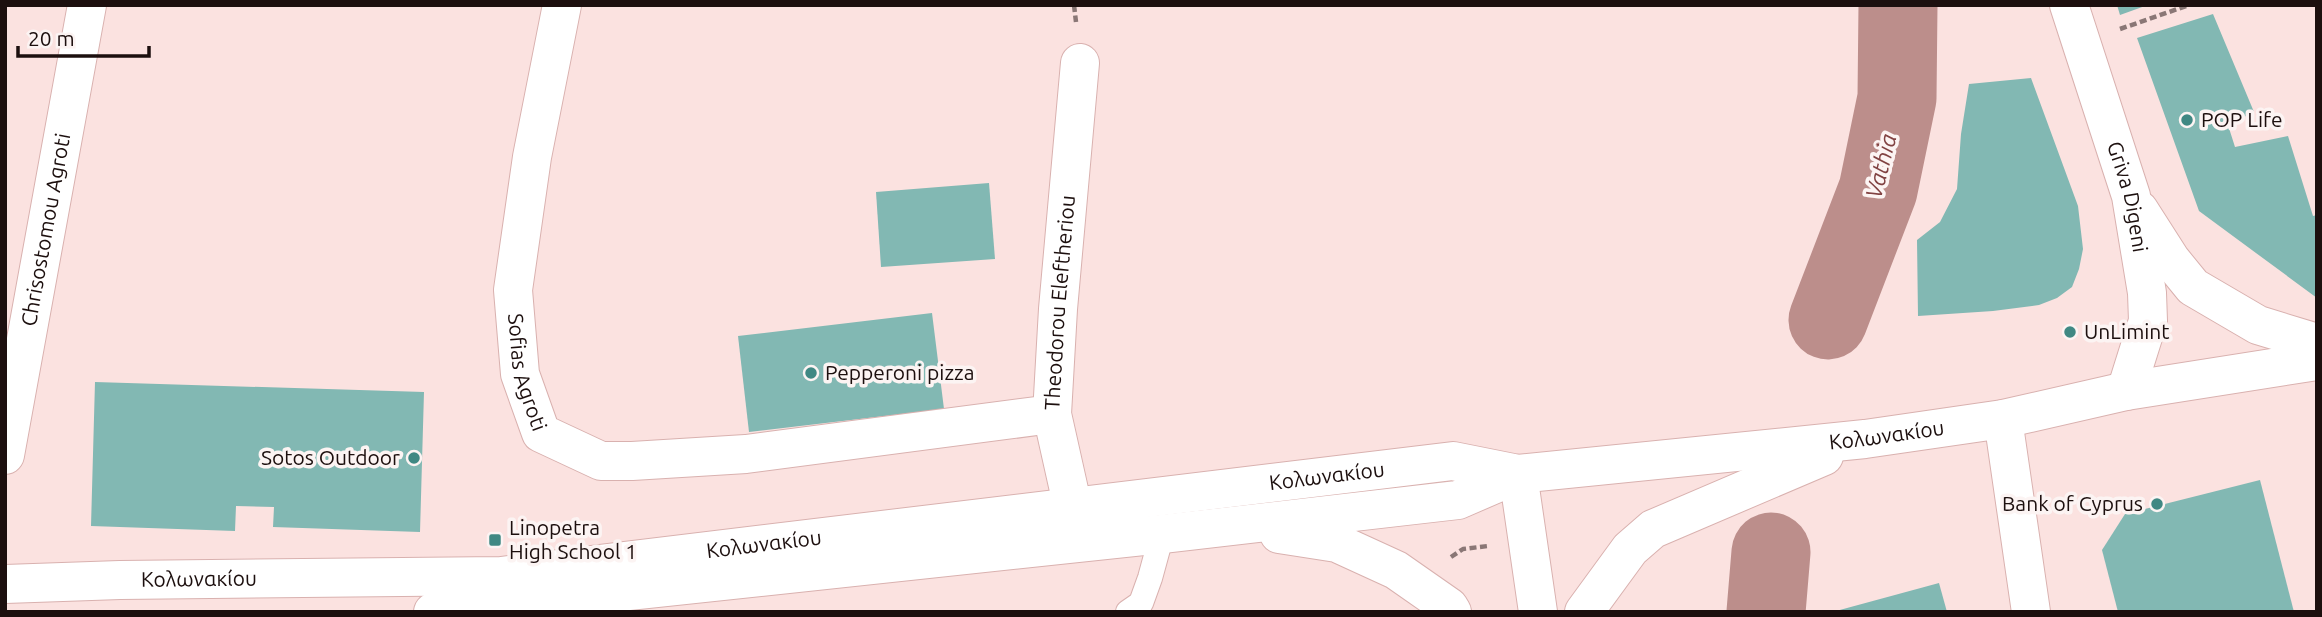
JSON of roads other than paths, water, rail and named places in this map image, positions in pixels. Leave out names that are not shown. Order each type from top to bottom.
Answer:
[{"type":"main road","name":"Chrisostomou Agroti","points":[[5,455],[87,5]]},
{"type":"main road","name":"Sofias Agroti","points":[[562,5],[532,157],[513,290],[520,374],[541,433],[601,461],[632,461],[746,454],[1052,414]]},
{"type":"main road","name":"Griva Digeni","points":[[2069,5],[2131,197],[2147,293],[2148,321],[2126,391]]},
{"type":"main road","name":"Theodorou Eleftheriou","points":[[1073,525],[1052,414],[1058,309],[1080,63]]},
{"type":"main road","points":[[2131,197],[2171,260],[2193,286],[2258,324],[2317,343]]},
{"type":"main road","name":"Κολωνακίου","points":[[433,612],[1073,525],[1453,461],[1518,474],[1865,439],[2003,419],[2126,391],[2317,361]]},
{"type":"main road","points":[[2003,419],[2031,612]]},
{"type":"main road","points":[[1584,612],[1630,549],[1653,529],[1865,439]]},
{"type":"main road","points":[[1518,474],[1538,612]]},
{"type":"main road","name":"Κολωνακίου","points":[[5,584],[120,580],[501,576],[1073,525],[1162,534],[1458,500],[1518,474]]},
{"type":"main road","points":[[1228,526],[1337,543],[1396,570],[1449,607],[1452,612]]},
{"type":"lane","points":[[1128,612],[1141,603],[1162,534]]},
{"type":"waterway","name":"Vathia","points":[[1828,320],[1878,190],[1897,98],[1898,5]]},
{"type":"waterway","name":"Vathia","points":[[1766,612],[1771,552]]},
{"type":"place","name":"POP Life","points":[[2187,120]]},
{"type":"place","name":"UnLimint","points":[[2070,332]]},
{"type":"place","name":"Pepperoni pizza","points":[[811,373]]},
{"type":"place","name":"Sotos Outdoor","points":[[414,458]]},
{"type":"place","name":"Bank of Cyprus","points":[[2157,504]]},
{"type":"place","name":"Linopetra High School 1","points":[[495,540]]}]
